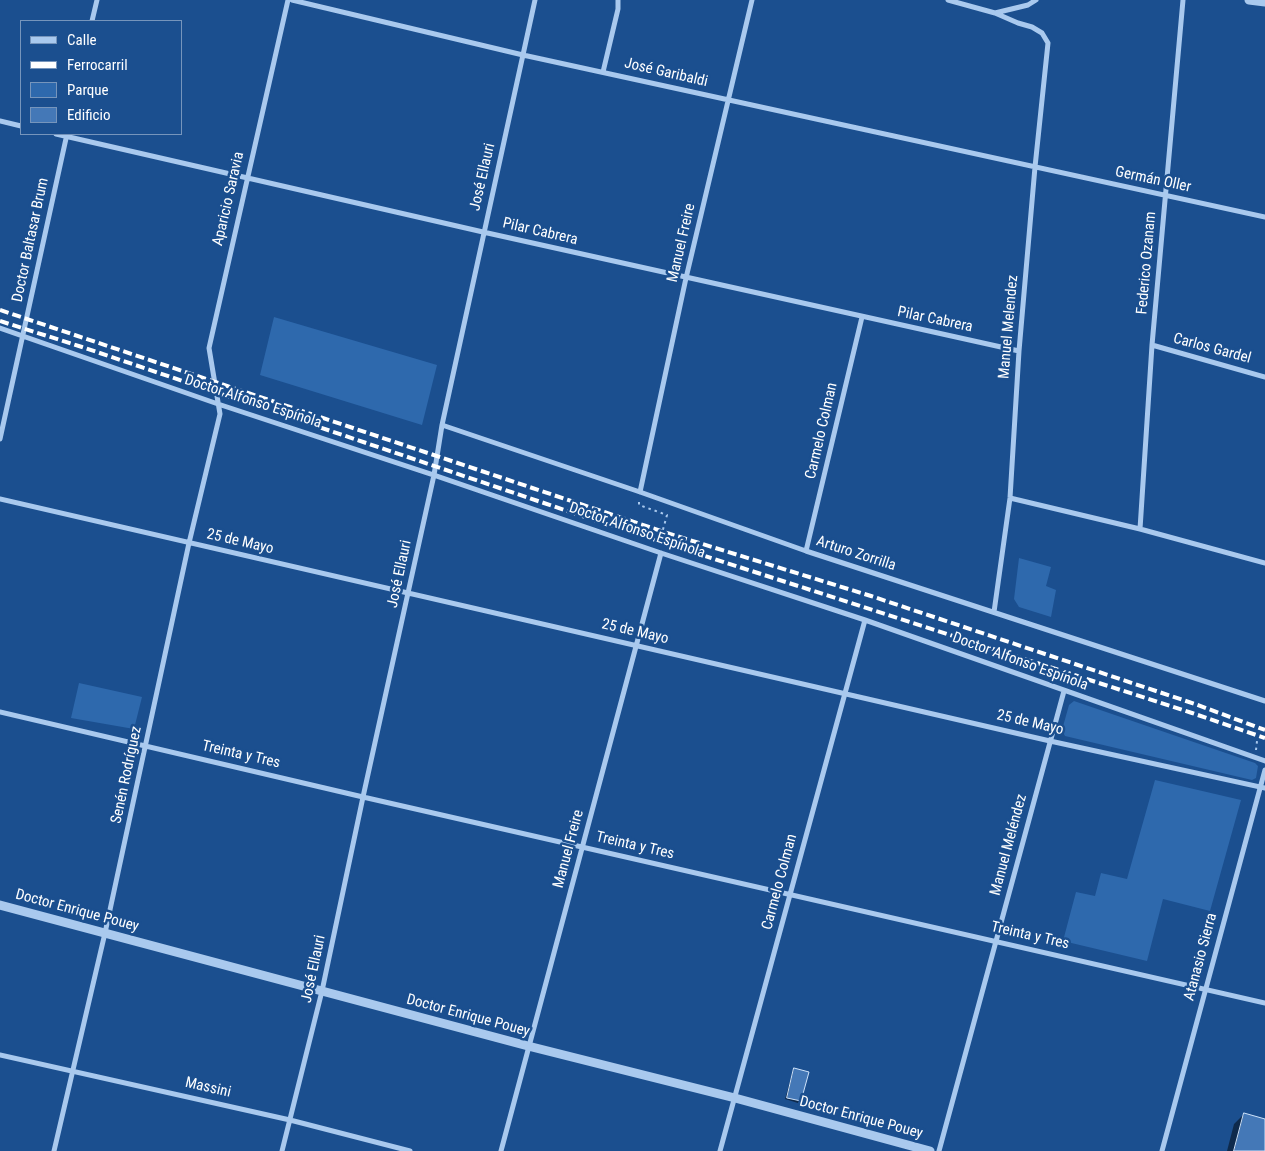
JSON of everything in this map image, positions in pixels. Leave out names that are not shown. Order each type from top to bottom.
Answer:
[{"type":"street","points":[[92,20],[97,0]]},
{"type":"street","name":"José Garibaldi","points":[[290,0],[523,55],[1035,167]]},
{"type":"street","name":"Aparicio Saravia","points":[[218,404],[209,348],[290,0]]},
{"type":"street","name":"José Ellauri","points":[[282,1151],[322,991],[434,474],[442,425],[483,232],[535,0]]},
{"type":"street","points":[[604,72],[618,9],[618,0]]},
{"type":"street","name":"Manuel Freire","points":[[640,492],[686,278],[752,0]]},
{"type":"street","points":[[948,0],[995,13],[1028,5],[1036,0]]},
{"type":"street","name":"Federico Ozanam","points":[[1140,529],[1152,345],[1183,0]]},
{"type":"street","points":[[1248,0],[1265,2]]},
{"type":"street","name":"Manuel Melendez","points":[[994,612],[1010,498],[1019,351],[1048,43],[1042,33],[1032,27],[1018,24],[995,13]]},
{"type":"street","points":[[0,121],[20,126]]},
{"type":"street","name":"Pilar Cabrera","points":[[66,135],[247,179],[1019,351]]},
{"type":"street","name":"Doctor Baltasar Brum","points":[[0,439],[66,135]]},
{"type":"street","name":"Germán Oller","points":[[1035,167],[1265,217]]},
{"type":"street","name":"Carmelo Colman","points":[[806,551],[862,317]]},
{"type":"street","name":"Doctor Alfonso Espínola","points":[[0,328],[218,404],[434,474],[659,552],[865,620],[1265,761]]},
{"type":"street","name":"Carlos Gardel","points":[[1152,345],[1265,377]]},
{"type":"street","name":"Senén Rodríguez","points":[[54,1151],[105,933],[189,543],[220,414],[218,404]]},
{"type":"street","name":"Arturo Zorrilla","points":[[442,425],[806,551],[1265,701]]},
{"type":"street","name":"25 de Mayo","points":[[0,498],[1050,741],[1263,787]]},
{"type":"street","points":[[1010,498],[1140,529],[1265,563]]},
{"type":"street","name":"Manuel Freire","points":[[501,1151],[583,847],[659,552]]},
{"type":"street","name":"Carmelo Colman","points":[[720,1151],[865,620]]},
{"type":"street","name":"Manuel Meléndez","points":[[939,1151],[1064,691]]},
{"type":"street","name":"Treinta y Tres","points":[[0,712],[1265,1003]]},
{"type":"street","name":"Atanasio Sierra","points":[[1162,1151],[1263,787],[1265,770]]},
{"type":"street","name":"Doctor Enrique Pouey","points":[[0,905],[930,1151]]},
{"type":"street","name":"Massini","points":[[0,1055],[290,1120],[410,1151]]},
{"type":"path","points":[[640,492],[639,505],[667,516],[659,552]]},
{"type":"green space","points":[[274,317],[437,365],[422,425],[260,375]]},
{"type":"green space","points":[[1019,558],[1051,567],[1046,586],[1056,590],[1051,617],[1019,607],[1014,599]]},
{"type":"green space","points":[[79,683],[142,697],[134,729],[71,718]]},
{"type":"green space","points":[[1074,701],[1255,763],[1258,766],[1256,778],[1252,780],[1065,736],[1062,730],[1069,705]]},
{"type":"green space","points":[[1155,780],[1241,800],[1210,911],[1163,899],[1147,961],[1063,941],[1076,892],[1095,896],[1101,873],[1127,879]]},
{"type":"building","points":[[794,1068],[809,1072],[801,1101],[787,1098]]},
{"type":"building","points":[[1244,1113],[1265,1119],[1265,1151],[1234,1151]]},
{"type":"railway","points":[[0,310],[670,534],[871,596],[1195,704],[1265,730]]},
{"type":"railway","points":[[0,321],[609,525],[1265,738]]}]
